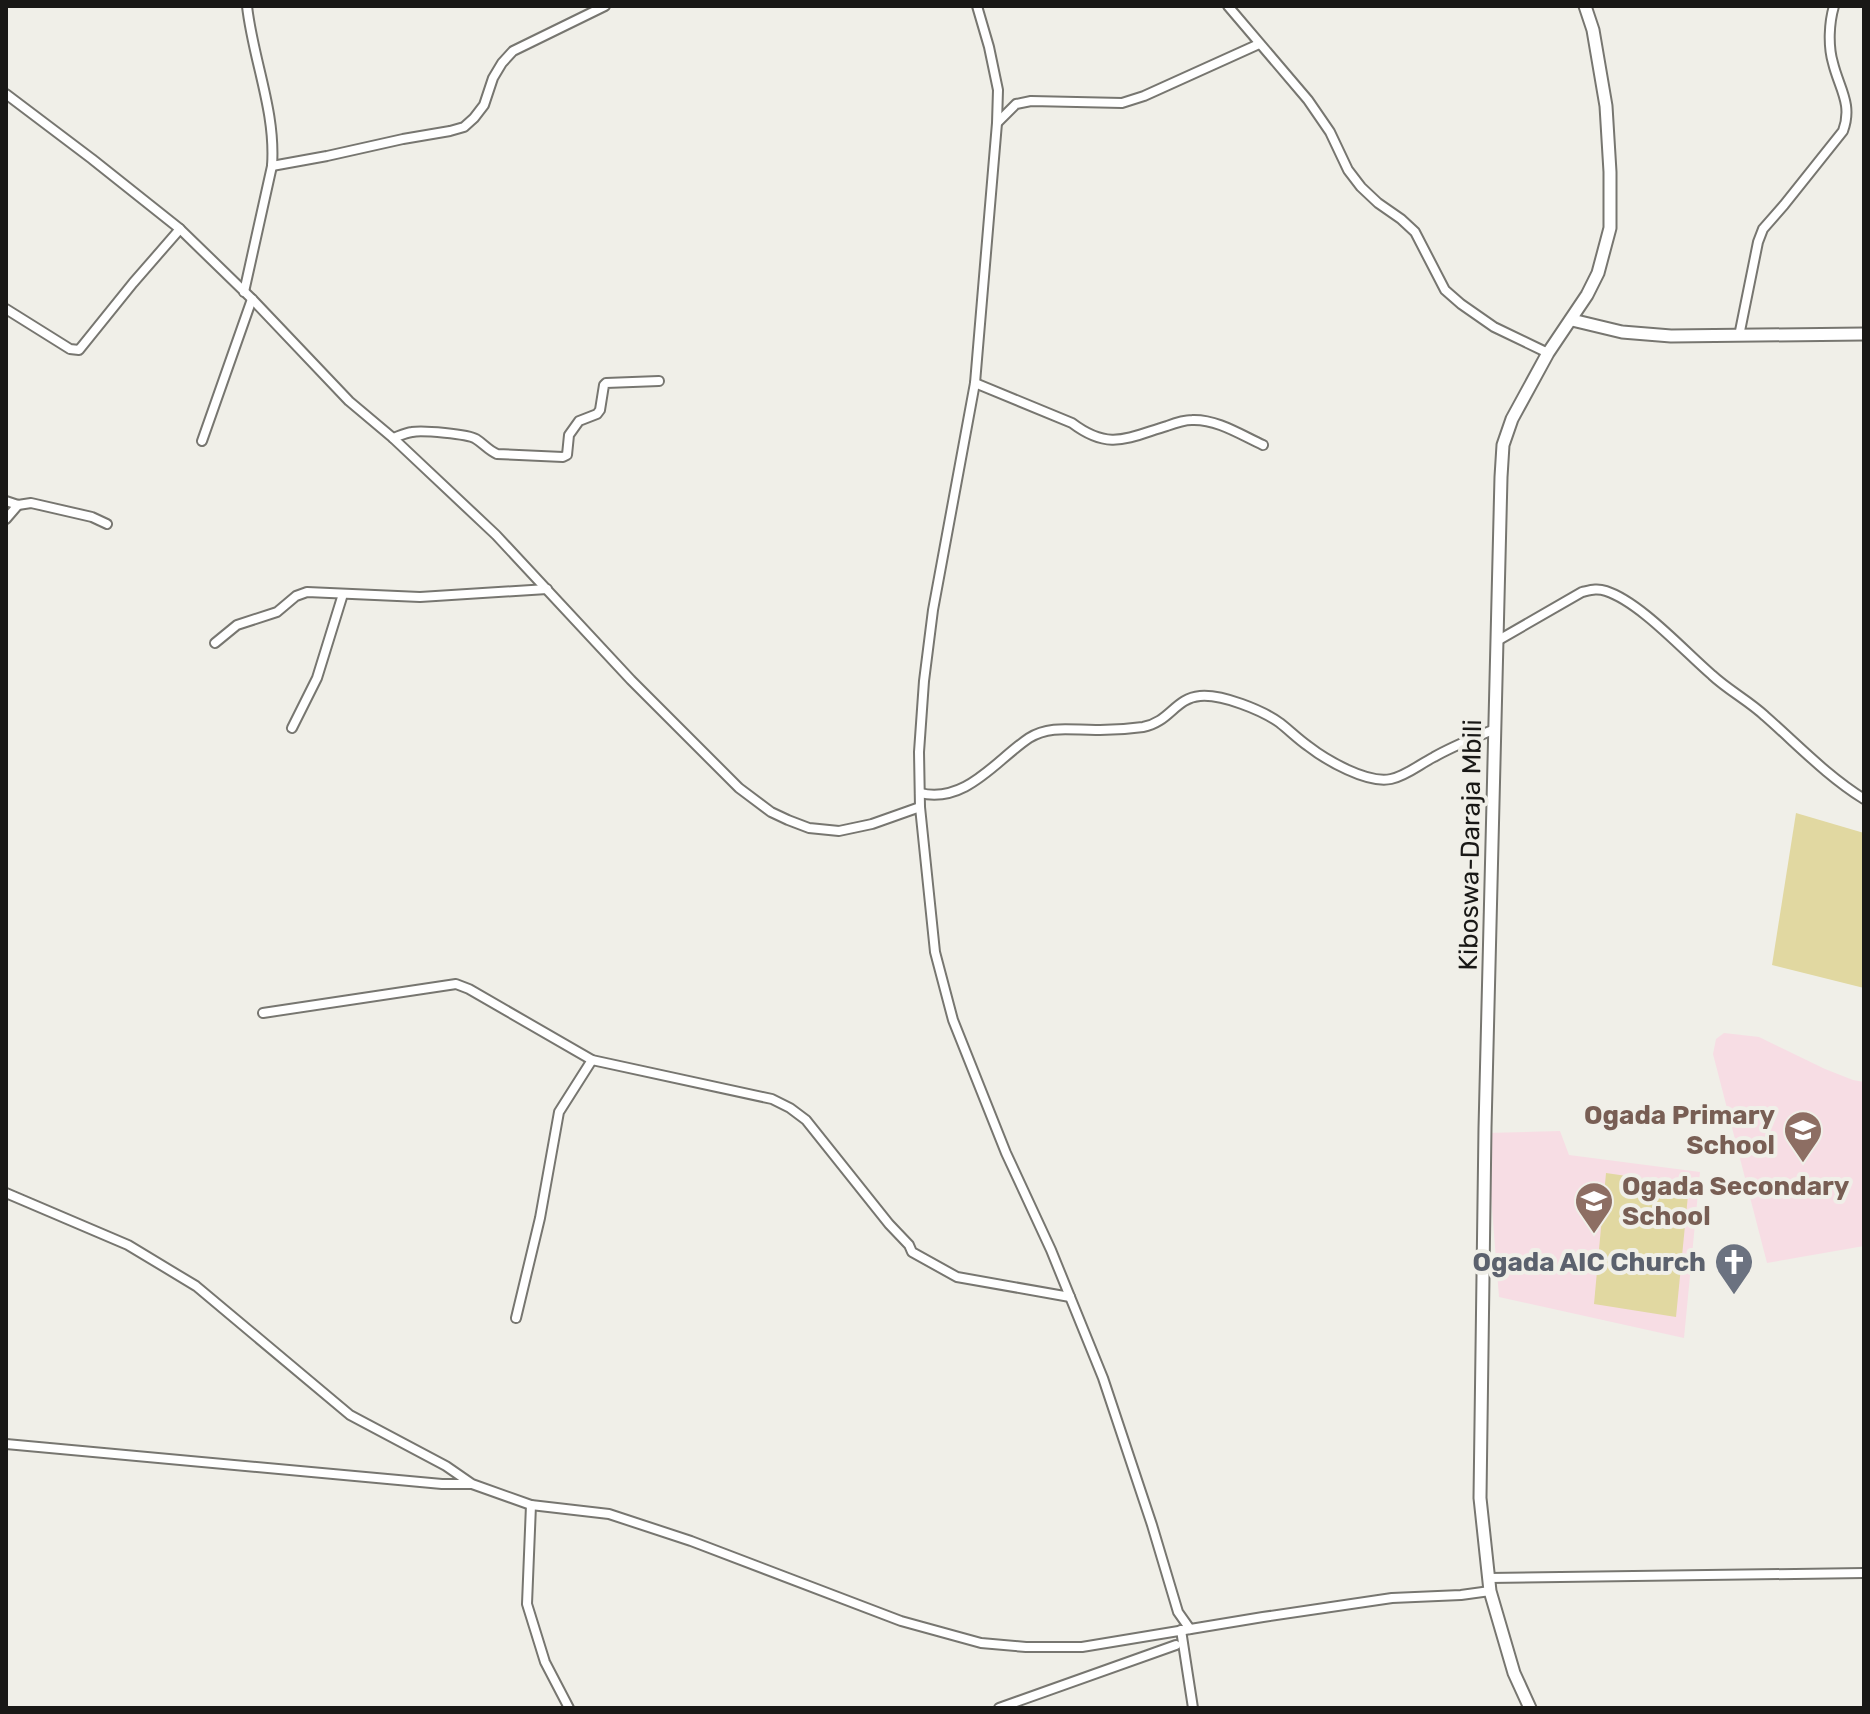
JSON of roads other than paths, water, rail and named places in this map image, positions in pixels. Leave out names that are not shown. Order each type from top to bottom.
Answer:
[{"type":"main road","name":"Kiboswa-Daraja Mbili","points":[[1530,1708],[1514,1673],[1490,1585],[1480,1498],[1485,1128],[1503,445],[1512,419],[1548,353],[1572,320],[1598,273],[1610,228],[1606,106],[1593,30],[1585,6]]},
{"type":"main road","points":[[1572,320],[1622,332],[1671,336],[1864,334]]},
{"type":"street","points":[[244,292],[274,150],[247,6]]},
{"type":"street","points":[[272,166],[464,127],[484,105],[493,78],[513,51],[605,6]]},
{"type":"street","points":[[977,6],[998,90],[997,123],[975,383],[933,610],[924,681],[919,752],[920,807],[935,952],[953,1020],[1006,1153],[1051,1250],[1103,1378],[1186,1630],[1193,1708]]},
{"type":"street","points":[[1228,6],[1308,100],[1361,187],[1415,232],[1445,290],[1494,327],[1548,353]]},
{"type":"street","points":[[1739,336],[1763,229],[1843,131],[1846,122],[1847,104],[1831,54],[1834,6]]},
{"type":"street","points":[[997,123],[1016,104],[1031,101],[1122,103],[1259,44]]},
{"type":"street","points":[[6,94],[180,229],[349,401],[496,535],[631,680],[739,788],[771,812],[809,828],[839,831],[872,824],[920,807]]},
{"type":"street","points":[[6,309],[70,349],[79,350],[180,229]]},
{"type":"street","points":[[202,441],[252,299]]},
{"type":"street","points":[[393,438],[419,431],[473,436],[497,454],[563,457],[567,455],[569,435],[579,421],[600,410],[606,383],[659,381]]},
{"type":"street","points":[[975,383],[1072,423],[1103,440],[1127,438],[1193,420],[1220,425],[1263,445]]},
{"type":"street","points":[[6,501],[18,505],[31,503],[92,517],[107,524]]},
{"type":"street","points":[[6,519],[18,505]]},
{"type":"street","points":[[215,643],[237,625],[277,612],[301,593],[420,597],[547,589]]},
{"type":"street","points":[[1497,641],[1582,592],[1595,589],[1608,592],[1651,621],[1846,789],[1864,799]]},
{"type":"street","points":[[292,728],[317,678],[343,594]]},
{"type":"street","points":[[920,793],[944,795],[979,779],[1040,732],[1055,729],[1103,730],[1154,724],[1188,698],[1201,696],[1218,697],[1258,711],[1279,722],[1309,748],[1363,776],[1378,780],[1397,777],[1436,755],[1495,729]]},
{"type":"street","points":[[263,1013],[456,984],[592,1060],[772,1099],[806,1120],[912,1252],[957,1277],[1070,1297]]},
{"type":"street","points":[[516,1318],[540,1218],[559,1112],[592,1060]]},
{"type":"street","points":[[6,1193],[128,1245],[196,1286],[350,1415],[446,1466],[472,1484],[531,1505],[609,1514],[691,1541],[901,1621],[981,1643],[1082,1647],[1392,1598],[1461,1595],[1490,1585],[1864,1573]]},
{"type":"street","points":[[6,1444],[442,1484],[472,1484]]},
{"type":"street","points":[[531,1505],[527,1604],[545,1662],[569,1708]]},
{"type":"street","points":[[999,1708],[1176,1645]]},
{"type":"place","name":"Ogada Primary School","points":[[1803,1164]]},
{"type":"place","name":"Ogada Secondary School","points":[[1594,1235]]},
{"type":"place","name":"Ogada AIC Church","points":[[1734,1296]]}]
